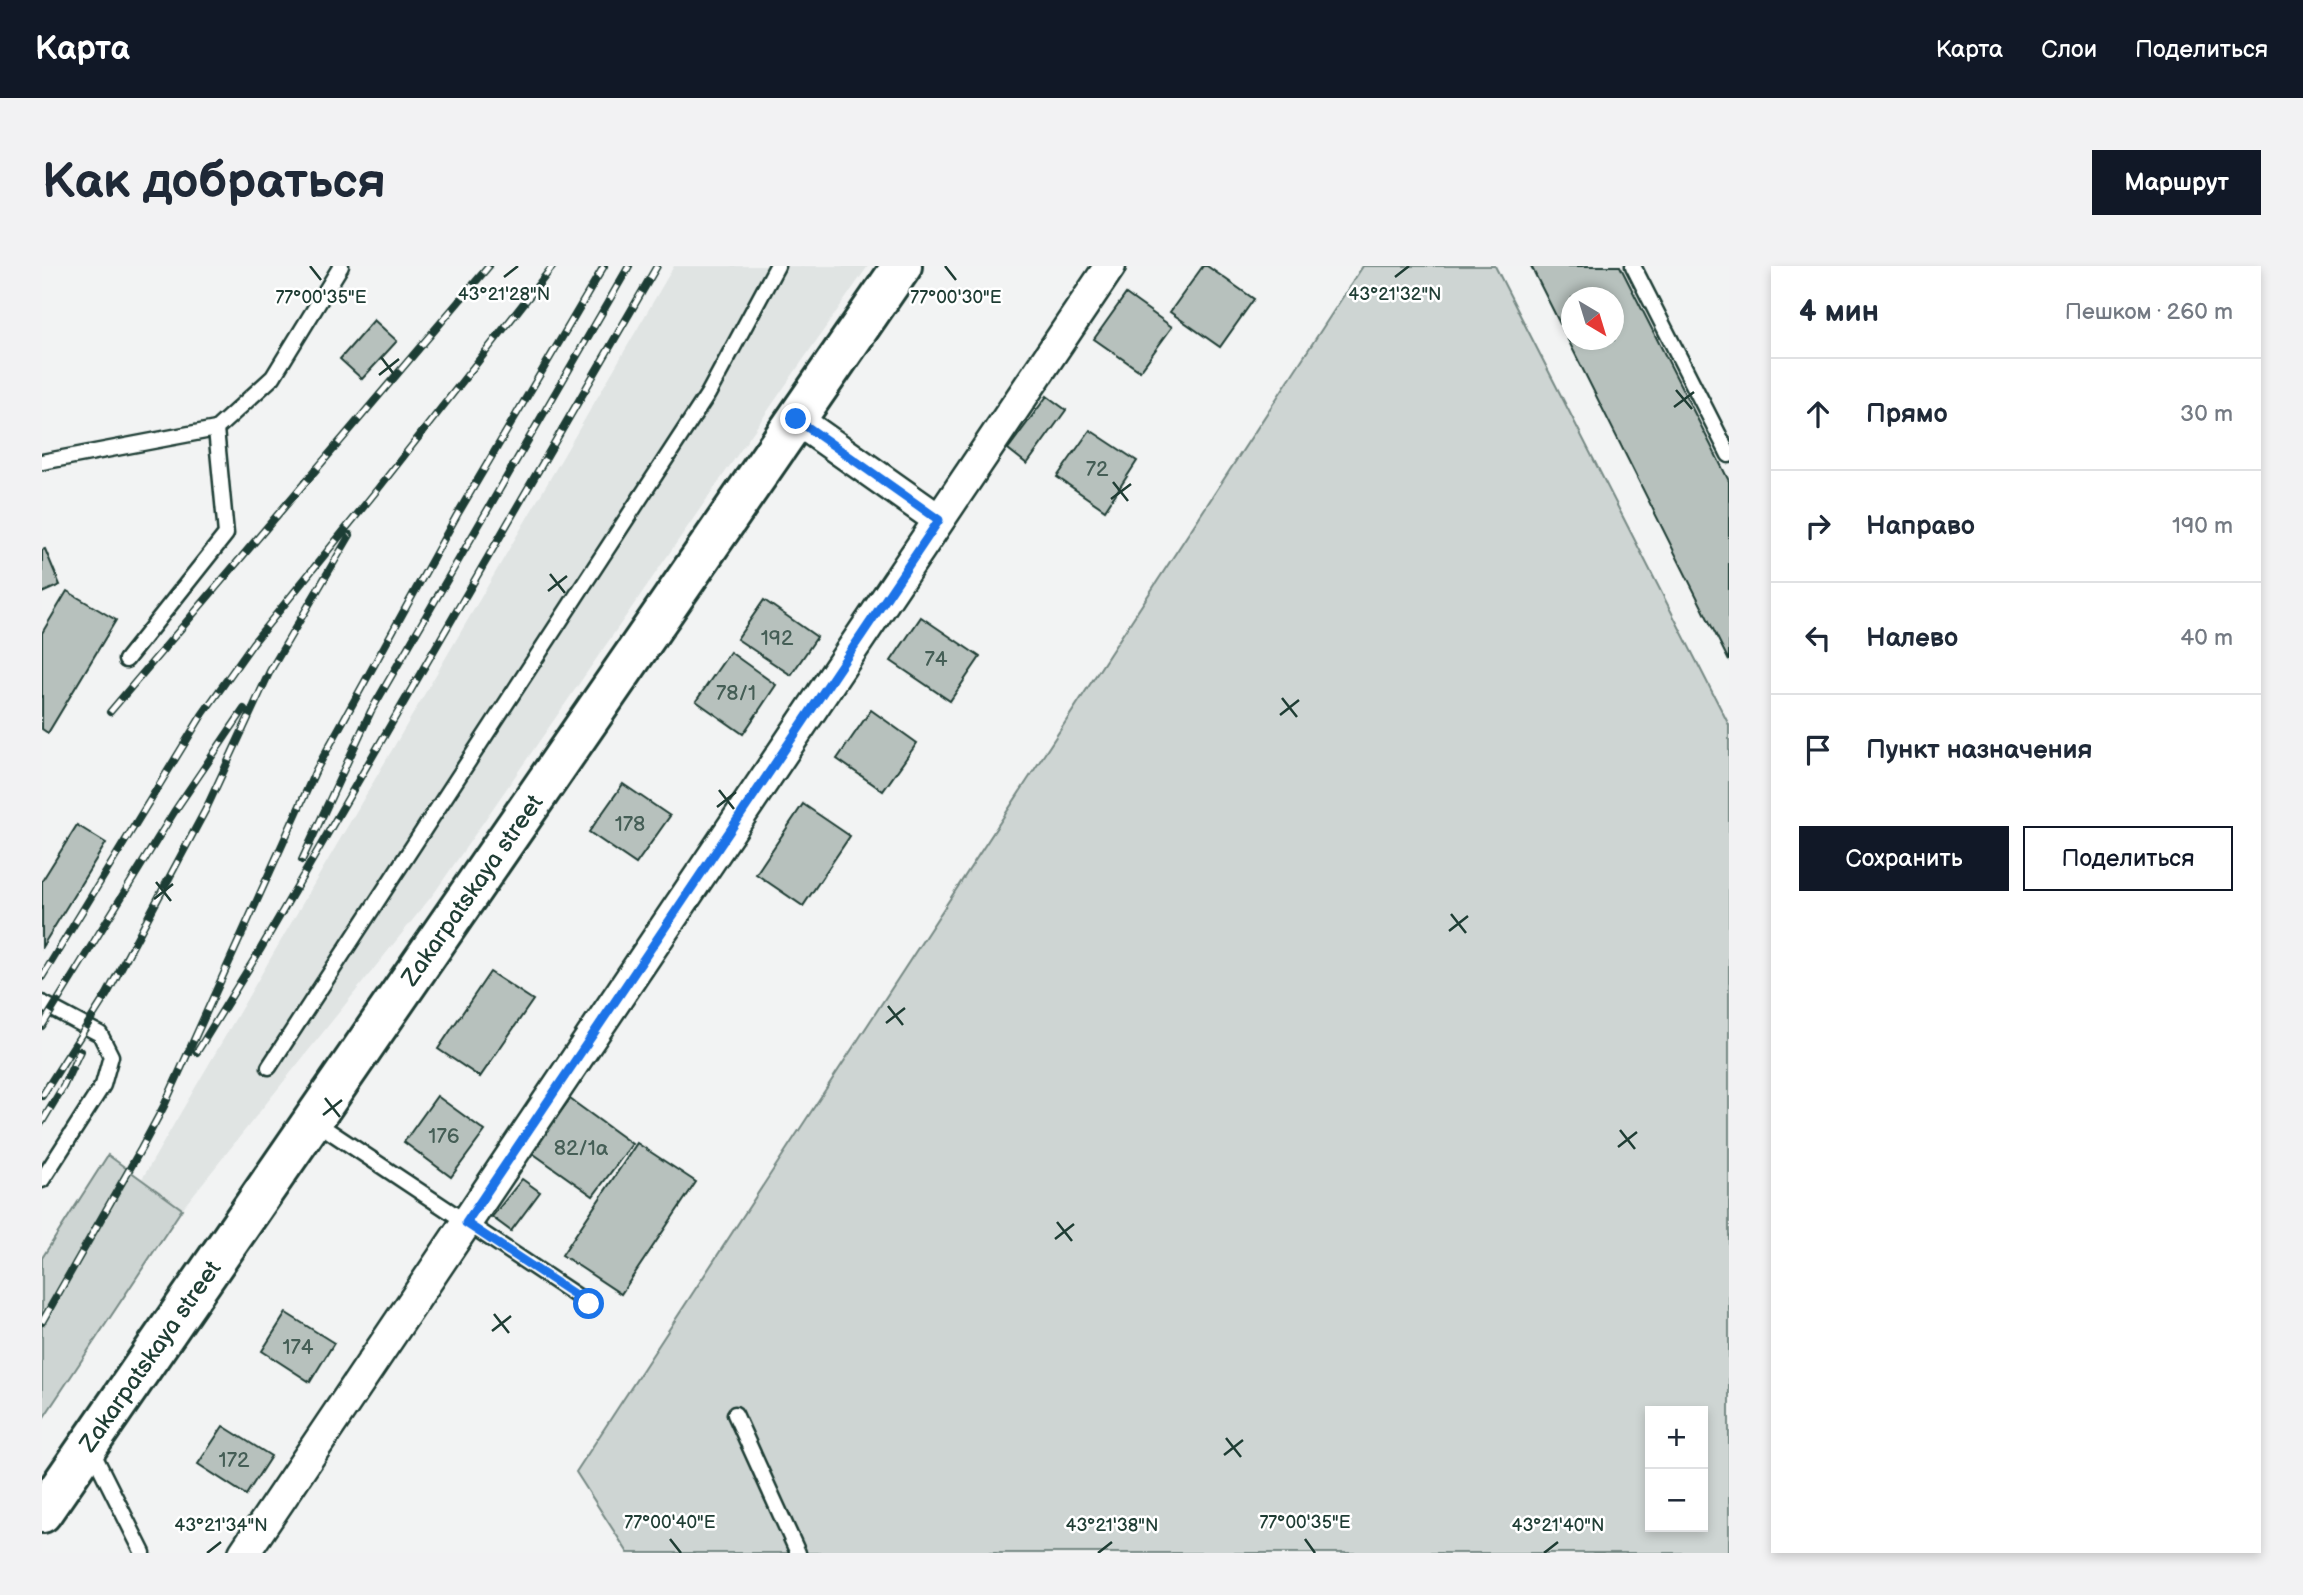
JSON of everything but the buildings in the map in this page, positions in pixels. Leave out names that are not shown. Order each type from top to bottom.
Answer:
[{"type":"street","name":"Zakarpatskaya street","points":[[42,1513],[902,266]]},
{"type":"street","points":[[244,1553],[1110,266]]},
{"type":"street","points":[[796,419],[939,520]]},
{"type":"lane","points":[[42,462],[216,429],[274,377],[341,266]]},
{"type":"lane","points":[[269,1067],[708,394],[777,266]]},
{"type":"lane","points":[[1633,266],[1729,455]]},
{"type":"lane","points":[[126,660],[226,534],[216,429]]},
{"type":"lane","points":[[42,1003],[100,1034],[111,1056],[103,1085],[42,1180]]},
{"type":"lane","points":[[313,1120],[589,1304]]},
{"type":"lane","points":[[735,1414],[798,1553]]},
{"type":"lane","points":[[89,1445],[144,1553]]},
{"type":"shaded area","points":[[674,266],[868,266],[435,892],[182,1209],[142,1179]]},
{"type":"shaded area","points":[[1363,266],[1495,266],[1729,725],[1729,1553],[628,1553],[576,1472]]},
{"type":"shaded area","points":[[108,1155],[182,1209],[42,1420],[42,1258]]},
{"type":"railway","points":[[110,712],[489,266]]},
{"type":"railway","points":[[42,977],[202,715],[253,643],[553,266]]},
{"type":"railway","points":[[42,1322],[164,1106],[316,770],[457,515],[604,266]]},
{"type":"railway","points":[[302,860],[371,711],[629,266]]},
{"type":"railway","points":[[197,1052],[260,950],[657,266]]},
{"type":"railway","points":[[42,1096],[107,994],[206,809],[270,671],[350,535]]},
{"type":"railway","points":[[42,1026],[174,812],[244,709]]},
{"type":"railway","points":[[42,1122],[80,1051]]},
{"type":"route","points":[[589,1304],[466,1223],[939,520],[796,419]]}]
